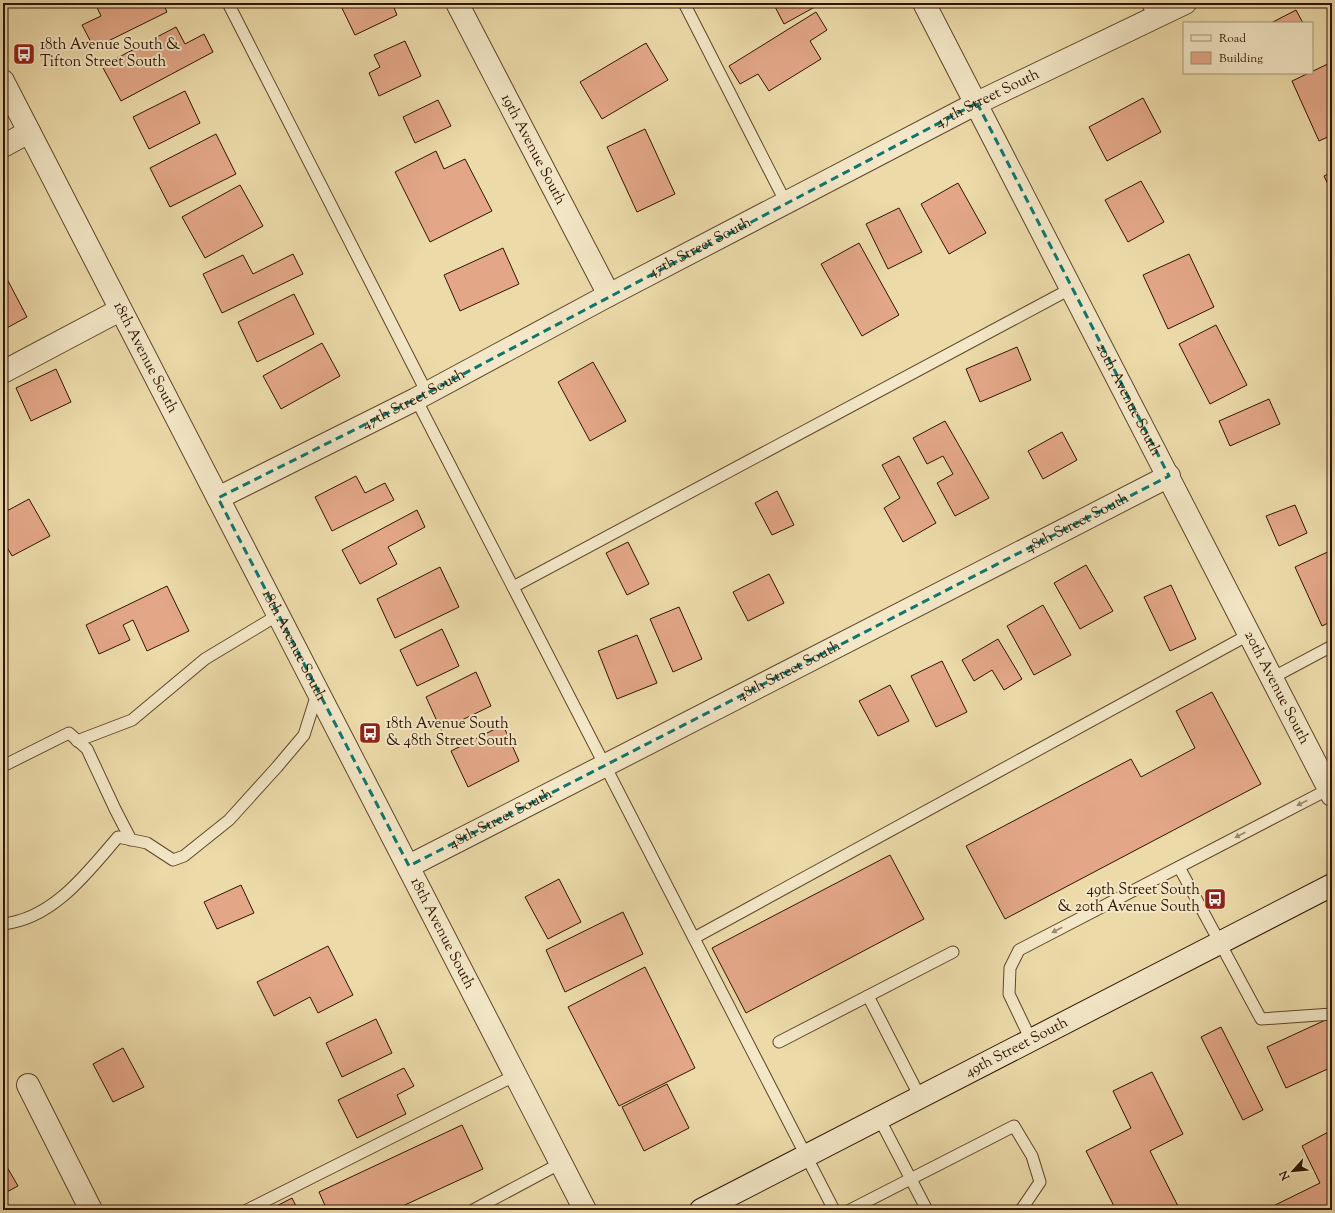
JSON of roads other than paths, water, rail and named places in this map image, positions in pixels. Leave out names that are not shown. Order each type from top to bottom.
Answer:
[{"type":"street","name":"19th Avenue South","points":[[457,3],[609,295]]},
{"type":"street","name":"20th Avenue South","points":[[924,3],[1169,476],[1330,792]]},
{"type":"street","name":"47th Street South","points":[[218,498],[422,396],[609,295],[1151,10],[1185,3]]},
{"type":"street","name":"18th Avenue South","points":[[3,81],[585,1210]]},
{"type":"street","points":[[3,146],[29,132]]},
{"type":"street","points":[[3,372],[120,310]]},
{"type":"street","name":"48th Street South","points":[[409,866],[1169,476]]},
{"type":"street","name":"49th Street South","points":[[701,1210],[1332,885]]},
{"type":"street","points":[[28,1085],[91,1210]]},
{"type":"lane","points":[[228,3],[422,396],[513,587],[834,1210]]},
{"type":"lane","points":[[684,3],[786,203]]},
{"type":"lane","points":[[513,587],[1072,288]]},
{"type":"lane","points":[[77,741],[132,720],[205,659],[278,615]]},
{"type":"lane","points":[[694,938],[1250,634]]},
{"type":"lane","points":[[1272,678],[1332,646]]},
{"type":"lane","points":[[3,924],[20,922],[51,907],[91,868],[118,837],[147,843],[173,860],[184,856],[228,820],[304,735],[318,694]]},
{"type":"lane","points":[[3,766],[69,733],[87,750],[131,840]]},
{"type":"lane","points":[[1031,1040],[1010,994],[1010,968],[1019,950],[1179,867],[1330,792]]},
{"type":"lane","points":[[1179,867],[1261,1019],[1332,1014]]},
{"type":"lane","points":[[779,1042],[953,952]]},
{"type":"lane","points":[[868,996],[920,1097]]},
{"type":"lane","points":[[247,1210],[516,1075]]},
{"type":"lane","points":[[879,1118],[926,1210]]},
{"type":"lane","points":[[850,1210],[1014,1126],[1032,1156],[1040,1182],[1021,1210]]},
{"type":"lane","points":[[473,1210],[561,1163]]},
{"type":"place","name":"18th Avenue South & Tifton Street South","points":[[24,54]]},
{"type":"place","name":"18th Avenue South & 48th Street South","points":[[370,733]]},
{"type":"place","name":"49th Street South & 20th Avenue South","points":[[1215,899]]}]
